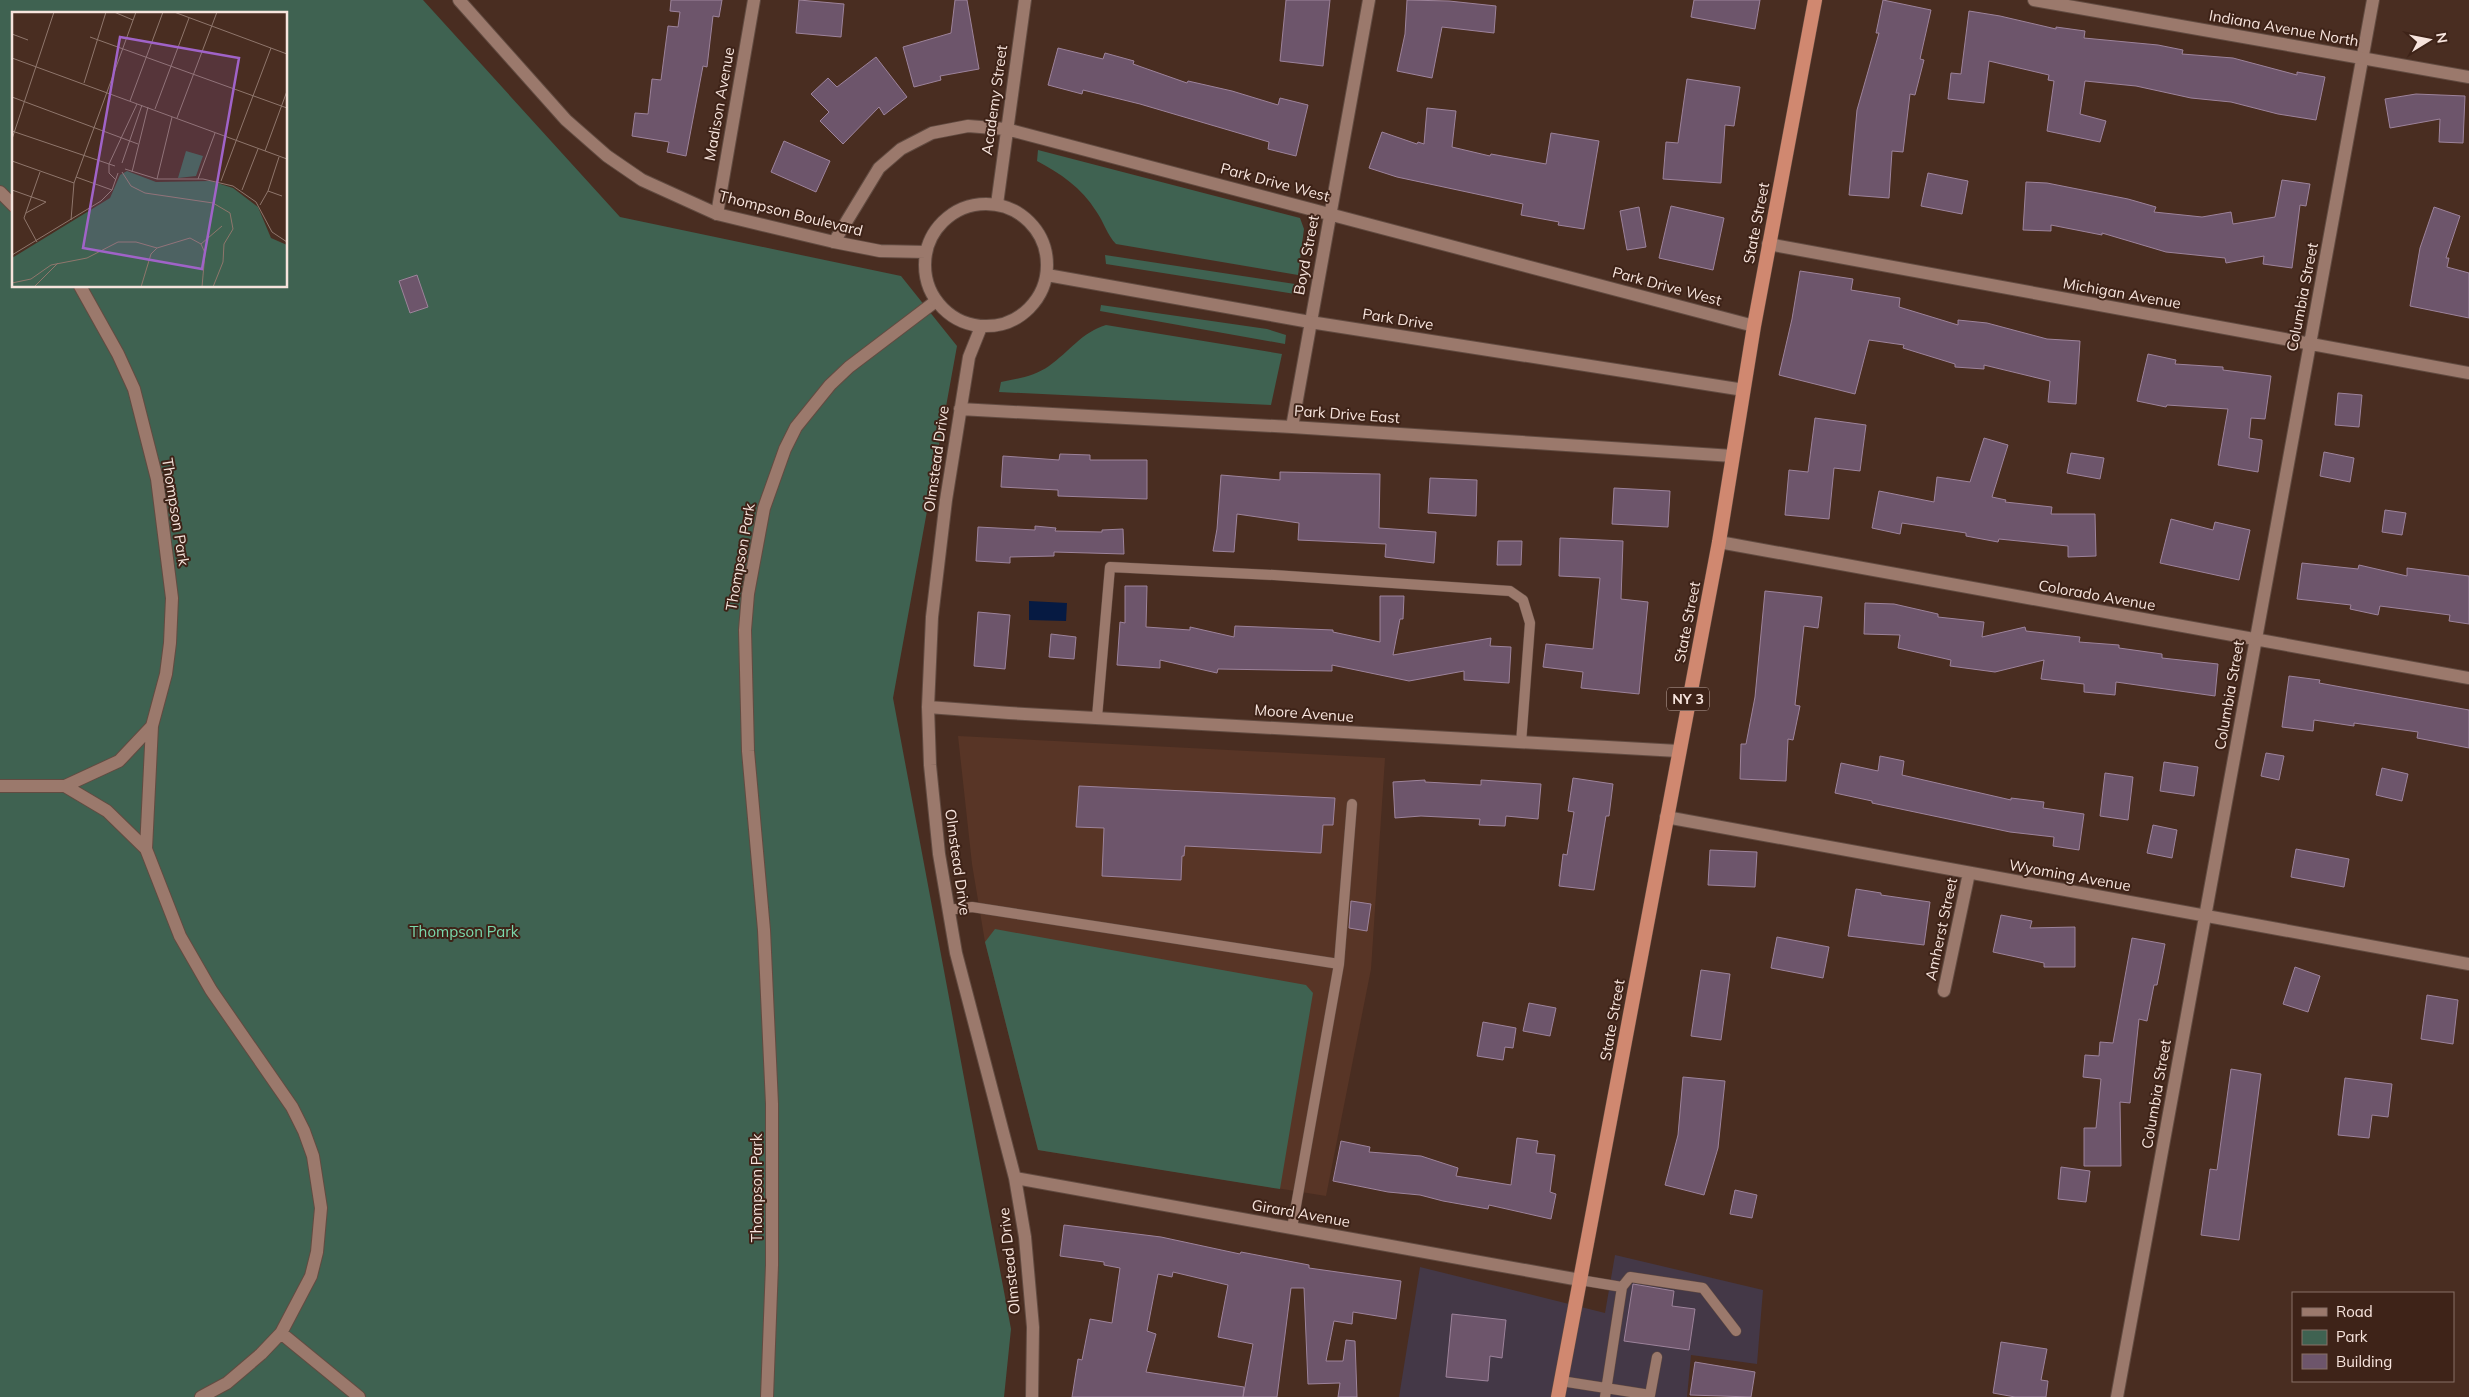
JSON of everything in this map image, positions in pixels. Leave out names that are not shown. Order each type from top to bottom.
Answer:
[{"type":"highway","name":"State Street","points":[[1558,1397],[1718,542],[1768,244],[1815,0]]},
{"type":"street","name":"Thompson Boulevard","points":[[459,0],[566,120],[606,156],[642,180],[718,214],[880,251],[926,252]]},
{"type":"street","name":"Madison Avenue","points":[[718,214],[754,0]]},
{"type":"street","name":"Academy Street","points":[[997,204],[1025,0]]},
{"type":"street","name":"Boyd Street","points":[[1292,427],[1369,0]]},
{"type":"street","name":"Indiana Avenue North","points":[[2034,0],[2469,77]]},
{"type":"street","name":"Columbia Street","points":[[2117,1397],[2364,58],[2373,0]]},
{"type":"street","name":"Park Drive West","points":[[834,242],[879,168],[901,149],[932,133],[968,126],[1006,129],[1754,326]]},
{"type":"street","points":[[0,192],[12,204]]},
{"type":"street","points":[[978,204],[997,204],[1015,210],[1030,222],[1041,238],[1047,256],[1047,275],[1042,293],[1031,308],[1016,319],[1000,326],[981,327],[956,318],[936,301],[928,286],[924,269],[926,252],[932,234],[944,219],[960,209],[978,204]]},
{"type":"street","name":"Michigan Avenue","points":[[1768,244],[2469,373]]},
{"type":"street","name":"Park Drive","points":[[1047,275],[1310,322],[1744,390]]},
{"type":"street","name":"Thompson Park","points":[[81,288],[118,354],[134,389],[157,479],[172,598],[170,643],[166,674],[152,726],[146,849]]},
{"type":"street","name":"Thompson Park","points":[[766,1397],[772,1265],[772,1104],[764,930],[748,751],[745,630],[748,594],[764,508],[785,449],[796,427],[830,385],[849,367],[936,301]]},
{"type":"street","name":"Olmstead Drive","points":[[981,327],[968,357],[946,500],[932,616],[928,707],[930,765],[939,854],[956,953],[1015,1178],[1025,1236],[1033,1327],[1032,1397]]},
{"type":"street","name":"Park Drive East","points":[[960,409],[1292,427],[1733,456]]},
{"type":"street","name":"Colorado Avenue","points":[[1718,542],[2469,678]]},
{"type":"street","name":"Moore Avenue","points":[[928,707],[1678,751]]},
{"type":"street","name":"Thompson Park","points":[[0,786],[65,786],[119,761],[152,726]]},
{"type":"street","name":"Thompson Park","points":[[65,786],[108,811],[146,849],[180,936],[211,990],[292,1107],[304,1131],[313,1156],[321,1208],[317,1252],[311,1276],[281,1333],[262,1354],[227,1383],[201,1397]]},
{"type":"street","name":"Wyoming Avenue","points":[[1666,817],[2469,964]]},
{"type":"street","name":"Amherst Street","points":[[1944,991],[1969,873]]},
{"type":"street","name":"Girard Avenue","points":[[1015,1178],[1580,1280]]},
{"type":"street","points":[[281,1333],[359,1397]]},
{"type":"lane","points":[[1097,717],[1110,567],[1274,575],[1510,591],[1523,600],[1530,622],[1521,743]]},
{"type":"lane","points":[[1292,1228],[1339,964],[1352,804]]},
{"type":"lane","points":[[948,910],[972,907],[1339,964]]},
{"type":"lane","points":[[1606,1393],[1622,1287],[1630,1277],[1703,1288],[1736,1331]]},
{"type":"lane","points":[[1580,1280],[1622,1287]]},
{"type":"lane","points":[[1561,1381],[1606,1393],[1650,1395],[1656,1357]]},
{"type":"shaded area","points":[[958,736],[1385,758],[1371,969],[1326,1196],[1038,1150],[985,942],[972,864]]},
{"type":"shaded area","points":[[1615,1255],[1763,1290],[1757,1364],[1691,1355],[1687,1397],[1399,1397],[1420,1267],[1605,1313]]},
{"type":"green space","name":"Thompson Park","points":[[0,0],[423,0],[620,217],[901,276],[957,346],[893,698],[1011,1329],[1004,1397],[0,1397]]},
{"type":"green space","points":[[1038,150],[1300,218],[1304,229],[1298,275],[1116,244],[1110,237],[1099,215],[1084,195],[1062,176],[1037,161]]},
{"type":"green space","points":[[1105,255],[1295,284],[1295,294],[1106,264]]},
{"type":"green space","points":[[1101,305],[1267,329],[1286,335],[1285,344],[1100,311]]},
{"type":"green space","points":[[1106,325],[1282,354],[1271,405],[999,392],[1001,382],[1026,377],[1044,369],[1090,332]]},
{"type":"green space","points":[[995,929],[1306,985],[1313,993],[1280,1189],[1038,1150],[985,942]]},
{"type":"water","points":[[1029,601],[1067,603],[1066,621],[1029,620]]},
{"type":"building","points":[[671,0],[722,0],[719,17],[713,16],[707,67],[703,66],[686,156],[667,152],[669,142],[632,136],[635,113],[648,114],[652,79],[661,80],[668,26],[678,27],[680,12],[670,11]]},
{"type":"building","points":[[799,0],[844,4],[841,37],[796,33]]},
{"type":"building","points":[[955,0],[967,0],[979,69],[940,76],[941,80],[914,87],[903,47],[951,33]]},
{"type":"building","points":[[1286,0],[1330,0],[1323,66],[1280,61]]},
{"type":"building","points":[[1407,0],[1449,1],[1496,6],[1494,33],[1442,27],[1432,78],[1397,71],[1405,34]]},
{"type":"building","points":[[1694,0],[1760,0],[1755,29],[1691,17]]},
{"type":"building","points":[[1883,0],[1931,10],[1920,59],[1924,60],[1915,95],[1910,94],[1903,152],[1892,151],[1889,198],[1849,195],[1857,110],[1879,33],[1876,33]]},
{"type":"building","points":[[1969,11],[2056,29],[2056,27],[2085,31],[2084,38],[2158,45],[2183,50],[2182,54],[2233,58],[2297,75],[2297,72],[2325,77],[2316,120],[2278,114],[2231,102],[2191,98],[2136,86],[2085,81],[2080,114],[2106,121],[2100,142],[2047,131],[2054,81],[2048,80],[2049,75],[1989,61],[1984,103],[1948,99],[1951,73],[1961,74]]},
{"type":"building","points":[[1058,48],[1103,59],[1105,53],[1134,61],[1133,64],[1187,83],[1188,81],[1232,91],[1278,105],[1280,98],[1308,105],[1296,156],[1268,149],[1269,142],[1140,104],[1083,90],[1082,94],[1048,85]]},
{"type":"building","points":[[876,57],[907,97],[884,115],[879,107],[843,144],[820,121],[829,112],[811,94],[828,78],[837,87]]},
{"type":"building","points":[[1687,79],[1740,87],[1734,126],[1725,125],[1721,183],[1663,179],[1666,142],[1678,143]]},
{"type":"building","points":[[2416,94],[2465,96],[2463,143],[2439,142],[2440,119],[2390,128],[2385,99]]},
{"type":"building","points":[[1427,108],[1456,111],[1452,147],[1490,156],[1491,154],[1546,164],[1551,133],[1599,141],[1584,229],[1558,225],[1559,222],[1521,215],[1523,204],[1397,177],[1369,168],[1382,132],[1417,144],[1418,142],[1424,144]]},
{"type":"building","points":[[784,141],[830,161],[816,192],[771,172]]},
{"type":"building","points":[[1928,173],[1968,181],[1962,214],[1921,206]]},
{"type":"building","points":[[2282,180],[2310,184],[2306,206],[2300,205],[2292,268],[2263,264],[2264,256],[2226,263],[2225,258],[2166,252],[2102,233],[2102,235],[2051,225],[2051,231],[2023,230],[2026,182],[2047,183],[2128,199],[2156,207],[2154,212],[2202,217],[2231,212],[2233,224],[2275,217]]},
{"type":"building","points":[[1671,206],[1724,218],[1713,270],[1659,258]]},
{"type":"building","points":[[1639,207],[1646,247],[1627,250],[1620,211]]},
{"type":"building","points":[[2434,207],[2460,216],[2446,258],[2449,258],[2447,267],[2469,273],[2469,318],[2410,306],[2420,248]]},
{"type":"building","points":[[1800,271],[1853,279],[1851,290],[1900,298],[1899,307],[1958,325],[1958,320],[1987,323],[2047,339],[2080,341],[2076,404],[2048,402],[2050,381],[1984,365],[1984,369],[1955,367],[1955,364],[1903,348],[1904,345],[1869,340],[1855,394],[1779,375],[1792,319]]},
{"type":"building","points":[[417,275],[428,307],[410,313],[399,281]]},
{"type":"building","points":[[2148,354],[2176,360],[2175,364],[2223,367],[2223,370],[2271,376],[2265,419],[2251,418],[2249,438],[2262,440],[2258,472],[2218,465],[2228,409],[2167,405],[2166,407],[2137,401]]},
{"type":"building","points":[[2338,393],[2362,395],[2359,427],[2335,425]]},
{"type":"building","points":[[1815,418],[1866,425],[1860,471],[1834,468],[1829,519],[1785,515],[1789,470],[1808,472]]},
{"type":"building","points":[[1984,438],[2008,445],[1992,497],[2006,500],[2005,502],[2052,507],[2051,514],[2095,514],[2096,556],[2068,557],[2068,546],[1999,539],[1998,542],[1966,536],[1966,533],[1902,523],[1900,534],[1872,528],[1879,491],[1934,502],[1937,477],[1970,482]]},
{"type":"building","points":[[2324,452],[2354,458],[2350,482],[2320,476]]},
{"type":"building","points":[[2071,453],[2104,458],[2100,479],[2067,473]]},
{"type":"building","points":[[1060,454],[1090,455],[1090,460],[1147,460],[1147,499],[1058,496],[1058,490],[1001,487],[1003,456],[1059,460]]},
{"type":"building","points":[[1280,472],[1380,474],[1379,528],[1436,532],[1434,563],[1385,557],[1386,544],[1298,540],[1299,523],[1237,514],[1234,552],[1213,551],[1217,529],[1221,475],[1280,480]]},
{"type":"building","points":[[1430,478],[1477,480],[1476,516],[1428,513]]},
{"type":"building","points":[[1614,488],[1670,491],[1668,527],[1612,524]]},
{"type":"building","points":[[2385,510],[2406,513],[2402,535],[2382,532]]},
{"type":"building","points":[[2171,519],[2213,530],[2215,522],[2250,530],[2239,580],[2160,563]]},
{"type":"building","points":[[1035,526],[1056,528],[1055,531],[1102,532],[1102,530],[1123,529],[1124,554],[1054,552],[1054,556],[1010,557],[1010,563],[976,561],[978,527],[1035,530]]},
{"type":"building","points":[[1560,538],[1623,541],[1621,599],[1648,602],[1639,694],[1581,688],[1583,672],[1543,667],[1546,644],[1593,649],[1600,578],[1559,576]]},
{"type":"building","points":[[1498,541],[1522,541],[1521,565],[1497,565]]},
{"type":"building","points":[[2302,563],[2358,569],[2359,565],[2407,576],[2407,568],[2469,576],[2469,624],[2449,621],[2450,615],[2380,606],[2378,615],[2350,609],[2351,605],[2297,599]]},
{"type":"building","points":[[1125,586],[1147,586],[1146,627],[1190,630],[1190,627],[1234,637],[1235,626],[1333,630],[1333,632],[1380,642],[1380,596],[1404,596],[1403,619],[1400,619],[1393,655],[1491,638],[1490,646],[1511,647],[1509,683],[1464,680],[1464,671],[1409,681],[1332,665],[1332,671],[1218,669],[1217,673],[1160,660],[1160,668],[1117,665],[1120,622],[1125,623]]},
{"type":"building","points":[[1765,591],[1822,597],[1818,628],[1804,626],[1795,705],[1800,706],[1793,740],[1788,739],[1786,781],[1740,779],[1741,744],[1746,744],[1755,697]]},
{"type":"building","points":[[1865,603],[1894,604],[1938,614],[1938,617],[1984,622],[1982,637],[2025,627],[2026,631],[2080,637],[2079,642],[2119,645],[2119,648],[2162,654],[2162,658],[2218,664],[2215,696],[2116,682],[2115,695],[2084,692],[2084,684],[2041,679],[2044,660],[1995,672],[1950,666],[1951,660],[1898,648],[1900,635],[1864,634]]},
{"type":"building","points":[[978,612],[1010,615],[1005,669],[974,666]]},
{"type":"building","points":[[1051,634],[1076,637],[1074,659],[1049,657]]},
{"type":"building","points":[[2289,676],[2320,680],[2319,683],[2469,710],[2469,748],[2417,738],[2418,732],[2354,723],[2354,726],[2314,720],[2313,731],[2282,727]]},
{"type":"building","points":[[2266,753],[2284,756],[2279,780],[2261,776]]},
{"type":"building","points":[[1880,756],[1904,761],[1902,775],[2011,800],[2011,798],[2044,802],[2043,808],[2084,814],[2079,850],[2053,846],[2054,837],[2010,832],[1872,803],[1872,801],[1835,793],[1841,763],[1878,771]]},
{"type":"building","points":[[2164,762],[2198,767],[2194,796],[2160,791]]},
{"type":"building","points":[[2382,768],[2408,774],[2402,801],[2376,795]]},
{"type":"building","points":[[2105,773],[2133,777],[2128,820],[2100,816]]},
{"type":"building","points":[[1573,778],[1613,784],[1609,816],[1606,816],[1594,890],[1559,886],[1563,854],[1567,855],[1574,812],[1568,811]]},
{"type":"building","points":[[1425,780],[1425,782],[1481,785],[1481,780],[1541,784],[1538,819],[1506,816],[1505,826],[1479,825],[1480,819],[1421,816],[1395,818],[1393,782]]},
{"type":"building","points":[[1079,786],[1335,798],[1333,825],[1323,825],[1321,853],[1185,846],[1184,856],[1182,856],[1181,880],[1102,876],[1104,828],[1076,827]]},
{"type":"building","points":[[2153,825],[2177,830],[2172,858],[2147,853]]},
{"type":"building","points":[[2296,849],[2349,859],[2344,887],[2291,877]]},
{"type":"building","points":[[1710,850],[1757,852],[1755,887],[1708,885]]},
{"type":"building","points":[[1856,889],[1881,893],[1881,895],[1930,902],[1924,945],[1848,936]]},
{"type":"building","points":[[1351,901],[1371,904],[1367,931],[1349,928]]},
{"type":"building","points":[[2001,915],[2032,921],[2030,928],[2075,927],[2075,967],[2044,967],[2044,963],[1993,952]]},
{"type":"building","points":[[1777,937],[1829,947],[1823,978],[1771,968]]},
{"type":"building","points":[[2132,938],[2165,944],[2157,985],[2154,985],[2147,1021],[2139,1019],[2130,1103],[2120,1102],[2121,1166],[2084,1166],[2084,1128],[2096,1128],[2101,1079],[2083,1077],[2085,1055],[2099,1056],[2100,1042],[2113,1043]]},
{"type":"building","points":[[2295,967],[2320,976],[2308,1012],[2283,1004]]},
{"type":"building","points":[[1701,970],[1730,974],[1721,1040],[1691,1036]]},
{"type":"building","points":[[2427,995],[2458,1000],[2453,1044],[2421,1039]]},
{"type":"building","points":[[1529,1003],[1556,1008],[1550,1036],[1523,1031]]},
{"type":"building","points":[[1483,1022],[1516,1028],[1513,1048],[1505,1047],[1503,1060],[1477,1056]]},
{"type":"building","points":[[2231,1069],[2261,1074],[2239,1240],[2201,1235],[2210,1169],[2217,1170]]},
{"type":"building","points":[[1683,1077],[1725,1081],[1718,1148],[1704,1195],[1665,1185],[1678,1135]]},
{"type":"building","points":[[2345,1078],[2392,1084],[2388,1117],[2372,1115],[2369,1138],[2338,1135]]},
{"type":"building","points":[[1517,1138],[1538,1141],[1536,1153],[1555,1155],[1550,1192],[1556,1194],[1551,1219],[1489,1205],[1488,1209],[1420,1195],[1388,1192],[1333,1181],[1341,1141],[1370,1147],[1369,1152],[1421,1156],[1458,1168],[1456,1176],[1511,1185]]},
{"type":"building","points":[[2061,1167],[2090,1171],[2086,1202],[2058,1199]]},
{"type":"building","points":[[1735,1190],[1757,1195],[1752,1218],[1730,1214]]},
{"type":"building","points":[[1064,1225],[1161,1237],[1240,1254],[1241,1252],[1309,1265],[1309,1268],[1401,1281],[1396,1319],[1353,1312],[1352,1324],[1334,1321],[1326,1361],[1343,1361],[1346,1340],[1355,1341],[1357,1397],[1338,1397],[1340,1383],[1308,1384],[1304,1288],[1291,1288],[1277,1397],[1243,1397],[1072,1397],[1078,1359],[1082,1360],[1090,1319],[1112,1323],[1120,1268],[1104,1265],[1104,1262],[1060,1256]],"holes":[[[1173,1272],[1228,1285],[1218,1337],[1253,1344],[1243,1397],[1244,1387],[1146,1372],[1156,1334],[1147,1331],[1158,1274],[1172,1277]]]},
{"type":"building","points":[[1633,1284],[1674,1291],[1672,1306],[1695,1309],[1689,1350],[1624,1341]]},
{"type":"building","points":[[1452,1314],[1506,1320],[1502,1358],[1490,1356],[1488,1381],[1446,1377]]},
{"type":"building","points":[[2001,1342],[2047,1349],[2041,1380],[2048,1381],[2046,1397],[2015,1397],[1993,1393]]},
{"type":"building","points":[[1695,1362],[1755,1372],[1751,1397],[1690,1395]]}]
